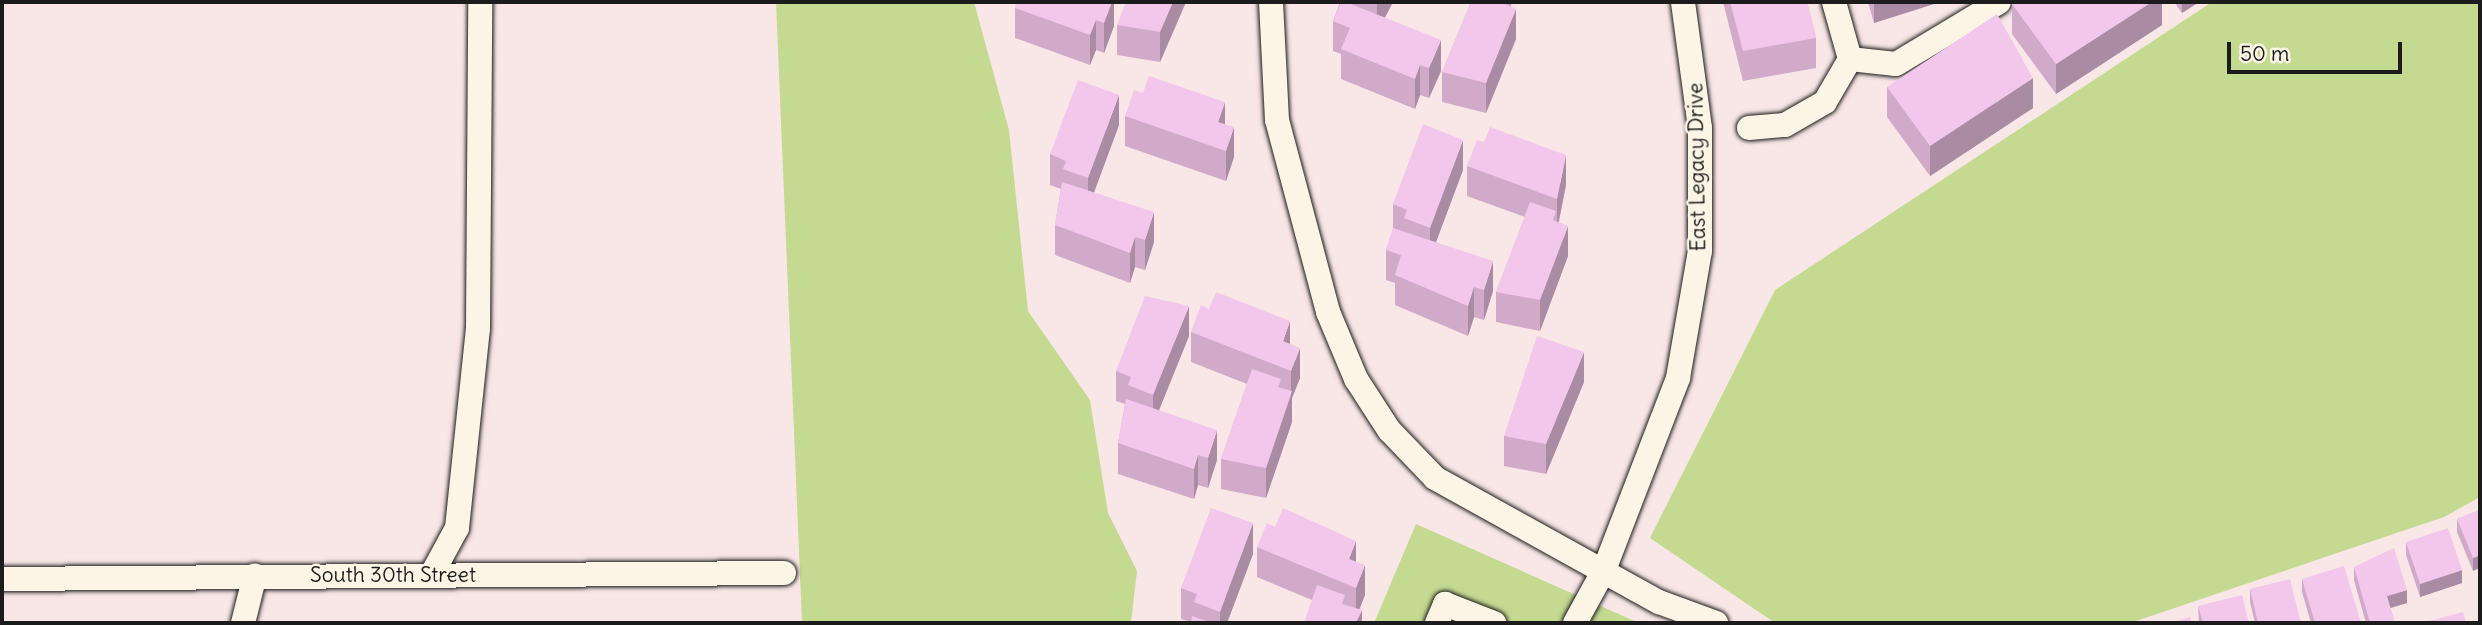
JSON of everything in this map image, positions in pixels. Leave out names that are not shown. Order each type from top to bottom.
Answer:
[{"type":"street","points":[[432,574],[457,528],[478,328],[480,2]]},
{"type":"street","points":[[1271,2],[1277,120],[1328,312],[1356,379],[1389,430],[1435,478],[1659,602],[1711,622]]},
{"type":"street","name":"East Legacy Drive","points":[[1575,623],[1604,570],[1678,378],[1700,251],[1700,128],[1683,2]]},
{"type":"street","points":[[1749,128],[1785,125],[1825,102],[1850,59],[1834,2]]},
{"type":"street","points":[[1850,59],[1896,64],[1999,2]]},
{"type":"street","name":"South 30th Street","points":[[2,579],[784,573]]},
{"type":"street","points":[[243,623],[255,575]]},
{"type":"street","points":[[1437,623],[1445,604],[1494,623]]},
{"type":"green space","points":[[776,2],[974,2],[1009,130],[1028,311],[1090,400],[1108,513],[1137,571],[1131,623],[802,623]]},
{"type":"green space","points":[[2212,2],[2480,2],[2480,497],[2444,517],[2130,623],[1775,623],[1650,538],[1775,290]]},
{"type":"green space","points":[[1416,524],[1639,623],[1374,623]]},
{"type":"building","points":[[1016,2],[1112,2],[1104,23],[1096,20],[1090,35],[1015,8]]},
{"type":"building","points":[[1126,2],[1173,2],[1160,32],[1117,25]]},
{"type":"building","points":[[1341,2],[1441,40],[1429,68],[1420,65],[1415,79],[1341,49],[1350,28],[1333,21]]},
{"type":"building","points":[[1471,2],[1504,2],[1516,9],[1486,83],[1442,72]]},
{"type":"building","points":[[1730,2],[1807,2],[1816,38],[1743,51]]},
{"type":"building","points":[[2152,2],[2056,64],[2012,4]]},
{"type":"building","points":[[1997,14],[2033,78],[1930,146],[1887,87]]},
{"type":"building","points":[[1149,76],[1225,102],[1218,122],[1234,127],[1226,151],[1125,116],[1134,90],[1143,93]]},
{"type":"building","points":[[1078,80],[1119,95],[1088,178],[1063,169],[1066,161],[1050,154]]},
{"type":"building","points":[[1423,124],[1463,140],[1430,228],[1404,218],[1407,210],[1393,204]]},
{"type":"building","points":[[1490,127],[1566,155],[1557,199],[1467,166],[1477,140],[1484,142]]},
{"type":"building","points":[[1062,182],[1154,212],[1145,240],[1135,237],[1130,253],[1055,225]]},
{"type":"building","points":[[1530,202],[1556,211],[1553,220],[1568,226],[1540,300],[1496,292]]},
{"type":"building","points":[[1393,228],[1493,261],[1484,290],[1474,287],[1468,306],[1395,275],[1401,255],[1386,250]]},
{"type":"building","points":[[1216,292],[1290,321],[1283,341],[1300,348],[1291,371],[1191,332],[1201,305],[1209,309]]},
{"type":"building","points":[[1145,296],[1189,306],[1153,395],[1128,385],[1131,377],[1116,371]]},
{"type":"building","points":[[1537,336],[1584,352],[1546,444],[1504,436]]},
{"type":"building","points":[[1252,369],[1281,379],[1278,387],[1292,391],[1266,468],[1221,459]]},
{"type":"building","points":[[1126,399],[1217,430],[1208,458],[1198,455],[1194,469],[1118,443]]},
{"type":"building","points":[[1211,508],[1253,523],[1220,612],[1194,602],[1197,594],[1181,588]]},
{"type":"building","points":[[1283,508],[1356,541],[1349,559],[1365,565],[1356,588],[1257,547],[1267,523],[1275,527]]},
{"type":"building","points":[[2480,510],[2480,555],[2473,558],[2457,519]]},
{"type":"building","points":[[2448,528],[2462,570],[2420,584],[2406,542]]},
{"type":"building","points":[[2394,548],[2407,590],[2387,596],[2395,623],[2370,623],[2354,567]]},
{"type":"building","points":[[2344,566],[2361,623],[2315,623],[2302,579]]},
{"type":"building","points":[[2290,579],[2301,623],[2258,623],[2250,589]]},
{"type":"building","points":[[1317,585],[1345,595],[1342,604],[1362,610],[1356,623],[1304,623]]},
{"type":"building","points":[[2242,595],[2249,623],[2203,623],[2198,606]]},
{"type":"building","points":[[2463,612],[2466,623],[2422,623]]},
{"type":"building","points":[[1192,616],[1212,623],[1191,623]]},
{"type":"building","points":[[2190,617],[2192,623],[2169,623]]}]
